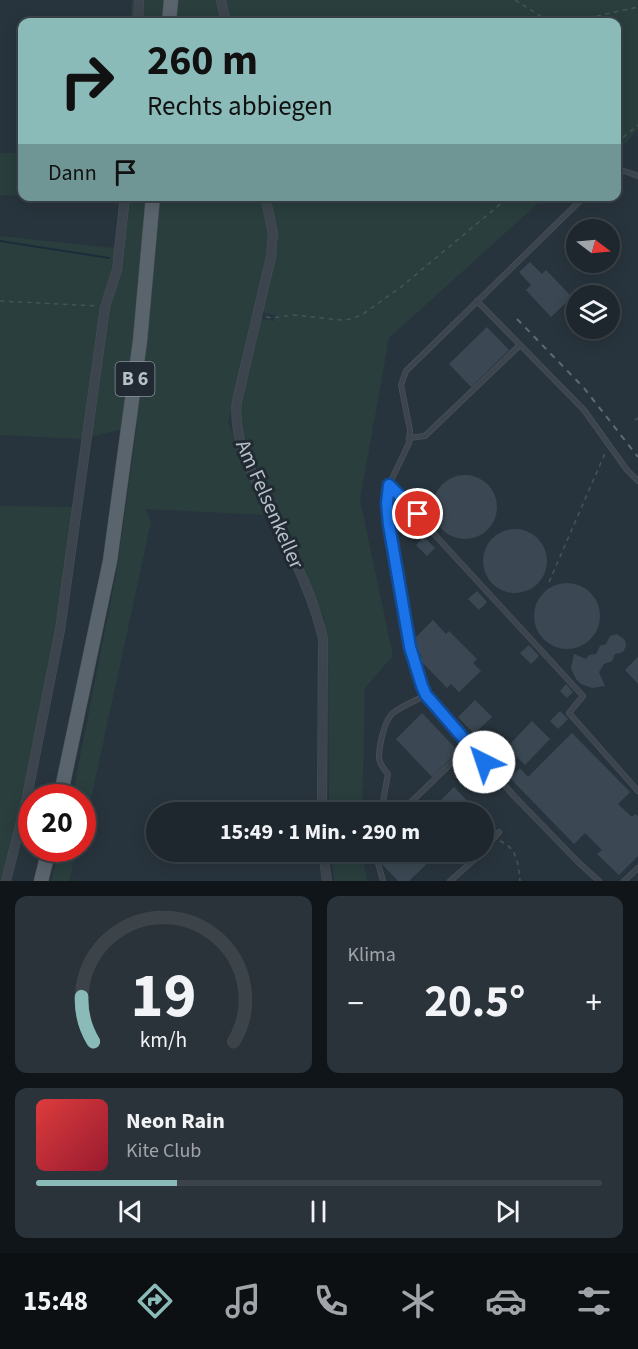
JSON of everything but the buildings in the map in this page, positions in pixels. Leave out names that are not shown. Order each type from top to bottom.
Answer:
[{"type":"main road","points":[[169,18],[171,0]]},
{"type":"main road","name":"B 6","points":[[63,784],[110,561],[140,341],[153,201]]},
{"type":"main road","points":[[41,881],[46,862]]},
{"type":"street","points":[[138,18],[140,0]]},
{"type":"street","points":[[221,0],[225,18]]},
{"type":"street","points":[[6,881],[26,802],[58,640],[105,307],[117,270],[124,201]]},
{"type":"street","name":"Am Felsenkeller","points":[[266,201],[273,244],[237,401],[235,419],[237,434],[251,469],[307,587],[318,617],[323,639],[322,802]]},
{"type":"street","points":[[324,862],[327,881]]},
{"type":"lane","points":[[621,171],[638,176]]},
{"type":"lane","points":[[580,201],[406,370],[401,385],[410,430],[409,438],[389,485],[387,503],[392,547],[410,647],[426,695],[514,796],[599,881]]},
{"type":"lane","points":[[477,301],[584,410],[627,470],[638,481]]},
{"type":"lane","points":[[409,438],[425,436],[520,345]]},
{"type":"lane","points":[[389,485],[583,696],[569,713],[638,791]]},
{"type":"lane","points":[[383,802],[388,774],[382,767],[379,757],[387,718],[426,695]]},
{"type":"lane","points":[[411,802],[470,745]]},
{"type":"lane","points":[[494,838],[500,832]]},
{"type":"lane","points":[[378,862],[383,881]]},
{"type":"lane","points":[[450,881],[472,862]]},
{"type":"lane","points":[[624,881],[638,868]]},
{"type":"path","points":[[515,0],[544,18]]},
{"type":"path","points":[[588,18],[638,7]]},
{"type":"path","points":[[621,139],[638,125]]},
{"type":"path","points":[[256,314],[272,318],[294,315],[330,320],[352,318],[363,314],[401,287],[504,201]]},
{"type":"path","points":[[0,301],[87,304],[105,307]]},
{"type":"path","points":[[549,582],[607,447]]},
{"type":"path","points":[[494,838],[514,851],[520,881]]},
{"type":"green space","points":[[132,0],[219,0],[223,18],[130,18]]},
{"type":"green space","points":[[224,0],[638,0],[638,129],[621,149],[621,18],[228,18]]},
{"type":"green space","points":[[0,153],[18,153],[18,196],[0,195]]},
{"type":"green space","points":[[93,201],[264,201],[270,237],[228,422],[266,515],[146,509],[151,522],[94,784],[75,784],[117,570],[137,425],[83,439],[0,435],[0,236],[114,248],[119,203]]},
{"type":"green space","points":[[269,201],[541,201],[389,338],[360,500],[393,656],[365,688],[362,802],[329,802],[328,646],[324,618],[237,419],[261,319],[274,321],[276,315],[265,313],[261,308],[278,243],[277,229]]},
{"type":"green space","points":[[0,506],[74,507],[58,623],[35,745],[25,784],[18,784],[18,821],[2,881],[0,881]]},
{"type":"green space","points":[[56,862],[74,862],[69,881],[51,881]]},
{"type":"green space","points":[[332,862],[364,862],[367,881],[334,881]]},
{"type":"waterway","points":[[0,241],[109,258]]},
{"type":"railway","points":[[517,319],[584,388],[638,457]]},
{"type":"route","points":[[418,514],[389,485],[387,503],[389,525],[410,647],[426,695],[484,762]]}]
